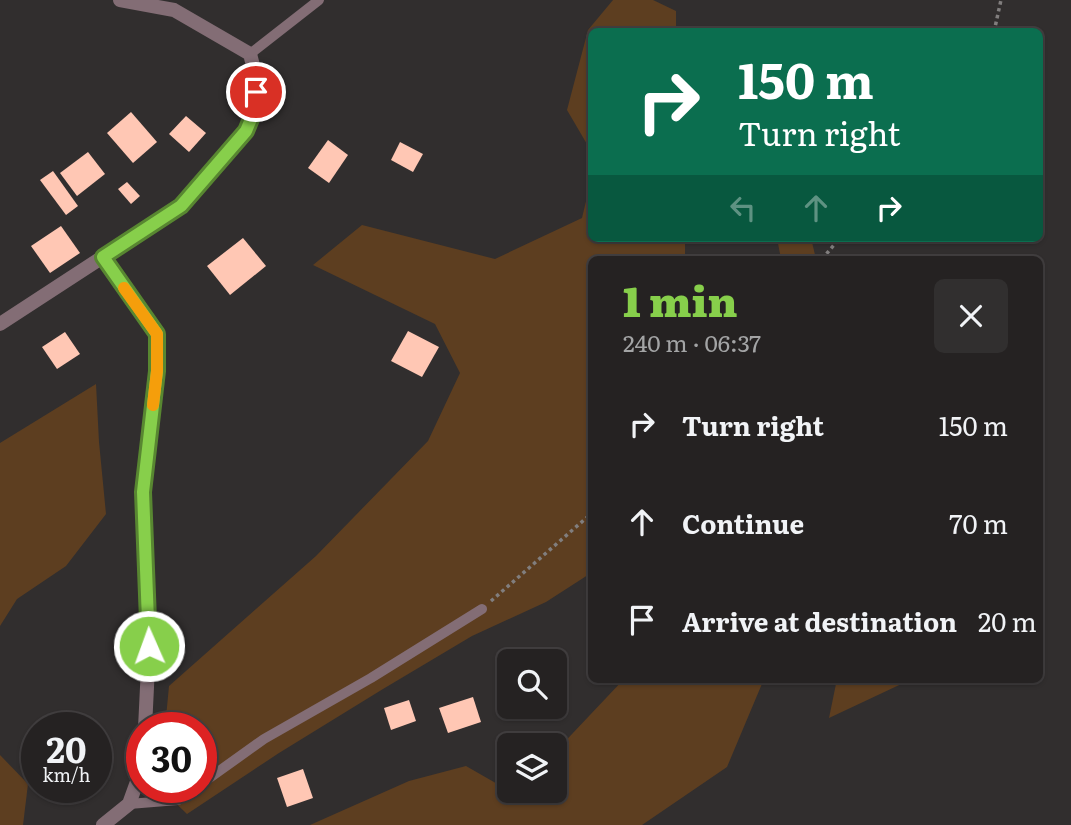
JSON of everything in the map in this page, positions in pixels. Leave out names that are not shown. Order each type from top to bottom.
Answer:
[{"type":"street","points":[[0,324],[181,206],[246,131],[256,107],[256,77],[250,54],[174,10],[120,0]]},
{"type":"street","points":[[103,257],[157,334],[157,371],[143,492],[149,646],[146,712]]},
{"type":"street","points":[[103,825],[129,804]]},
{"type":"lane","points":[[250,54],[319,0]]},
{"type":"lane","points":[[217,773],[264,739],[371,678],[482,609]]},
{"type":"lane","points":[[129,804],[141,803]]},
{"type":"path","points":[[995,28],[1001,0]]},
{"type":"path","points":[[825,256],[837,242]]},
{"type":"path","points":[[482,609],[588,516]]},
{"type":"shaded area","points":[[613,0],[653,0],[676,11],[676,28],[590,28]]},
{"type":"shaded area","points":[[588,30],[588,146],[567,110]]},
{"type":"shaded area","points":[[588,193],[588,242],[685,242],[685,256],[588,256],[588,575],[546,602],[472,636],[279,753],[217,794],[217,712],[167,712],[169,686],[316,556],[428,441],[460,373],[435,324],[313,265],[362,225],[495,259],[582,218]]},
{"type":"shaded area","points":[[778,242],[812,242],[815,256],[780,256]]},
{"type":"shaded area","points":[[96,384],[106,514],[66,566],[17,599],[0,626],[0,443]]},
{"type":"shaded area","points":[[620,683],[762,683],[727,767],[642,825],[310,825],[409,781],[466,766],[497,784],[497,803],[567,803],[567,739]]},
{"type":"shaded area","points":[[836,683],[903,683],[829,718]]},
{"type":"shaded area","points":[[0,755],[21,777],[21,803],[26,803],[23,825],[0,825]]},
{"type":"shaded area","points":[[176,803],[204,803],[187,814]]},
{"type":"building","points":[[131,112],[157,142],[133,163],[107,133]]},
{"type":"building","points":[[186,116],[206,133],[189,152],[169,134]]},
{"type":"building","points":[[328,140],[348,155],[329,183],[308,168]]},
{"type":"building","points":[[400,142],[423,154],[413,172],[391,160]]},
{"type":"building","points":[[88,152],[105,174],[77,196],[60,173]]},
{"type":"building","points":[[53,171],[78,206],[66,215],[40,180]]},
{"type":"building","points":[[127,182],[140,196],[131,204],[118,189]]},
{"type":"building","points":[[61,226],[80,253],[50,273],[31,246]]},
{"type":"building","points":[[243,238],[266,266],[230,295],[207,266]]},
{"type":"building","points":[[408,331],[439,347],[422,377],[391,361]]},
{"type":"building","points":[[65,332],[80,354],[57,369],[42,347]]},
{"type":"building","points":[[473,697],[481,722],[448,733],[439,708]]},
{"type":"building","points":[[409,700],[416,721],[391,730],[384,708]]},
{"type":"building","points":[[303,769],[313,798],[287,807],[277,778]]},
{"type":"slow traffic","points":[[124,288],[157,334],[153,405]]},
{"type":"route","points":[[149,646],[143,492],[157,371],[157,334],[103,257],[181,206],[246,131],[256,107],[256,92]]}]
